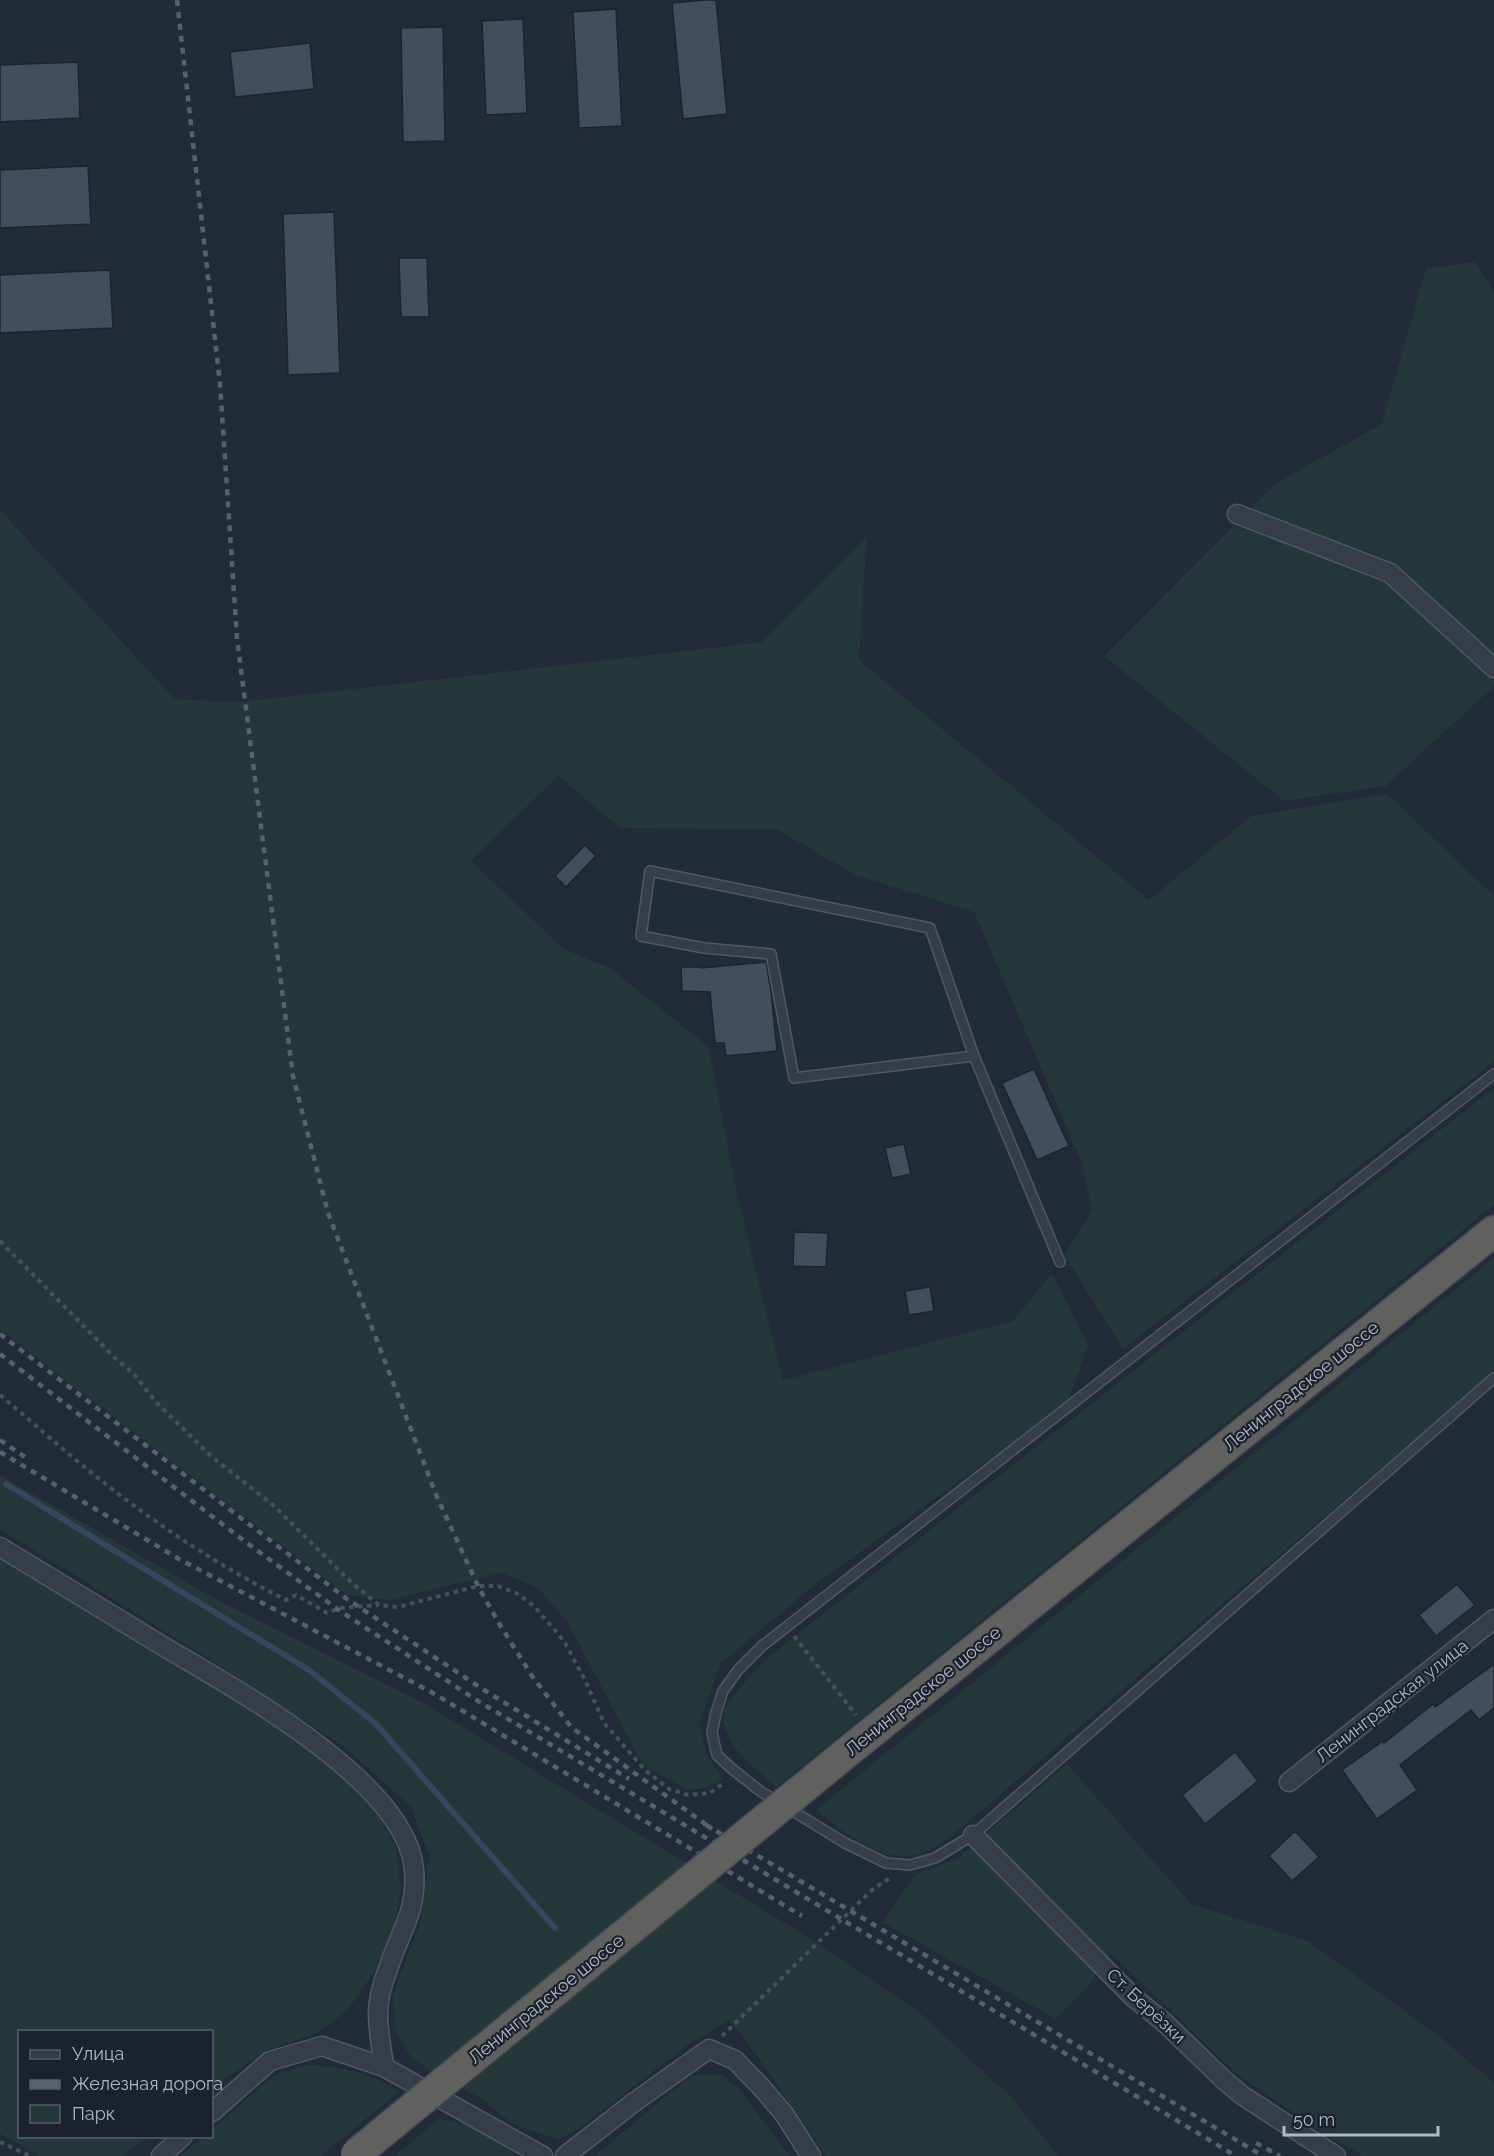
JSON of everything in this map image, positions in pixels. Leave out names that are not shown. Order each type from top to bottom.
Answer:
[{"type":"highway","name":"Ленинградское шоссе","points":[[356,2155],[851,1749],[1494,1231]]},
{"type":"street","points":[[1237,514],[1390,573],[1494,668]]},
{"type":"street","points":[[0,1546],[287,1722],[337,1760],[378,1800],[402,1830],[414,1867],[415,1898],[388,1969],[378,2011],[384,2067]]},
{"type":"street","name":"Ленинградская улица","points":[[1289,1782],[1494,1619]]},
{"type":"street","name":"Ст. Берёзки","points":[[973,1835],[1134,1997],[1165,2023],[1225,2081],[1243,2096],[1336,2156]]},
{"type":"street","points":[[213,2111],[270,2061],[322,2046],[384,2067],[543,2156]]},
{"type":"street","points":[[565,2156],[633,2103],[709,2049],[735,2061],[762,2088],[784,2114],[811,2156]]},
{"type":"street","points":[[161,2156],[181,2138]]},
{"type":"lane","points":[[974,1056],[794,1077],[771,954],[704,948],[641,936],[650,871],[930,928],[974,1056],[1060,1262]]},
{"type":"lane","points":[[1494,1074],[787,1626],[738,1670],[723,1691],[712,1733],[717,1755],[760,1791],[845,1843],[886,1863],[910,1865],[935,1858],[973,1835],[1494,1378]]},
{"type":"path","points":[[0,1241],[115,1358],[133,1373],[156,1402],[195,1441],[283,1514],[352,1583],[379,1605]]},
{"type":"path","points":[[0,1395],[96,1476],[196,1547],[260,1587],[286,1600],[296,1595],[327,1613],[340,1608],[379,1605],[398,1607],[478,1586],[506,1588],[516,1593],[534,1606],[564,1641],[604,1723],[628,1753],[653,1777],[669,1789],[679,1793],[703,1795],[726,1781],[731,1768]]},
{"type":"path","points":[[787,1626],[853,1713]]},
{"type":"path","points":[[709,2049],[874,1888],[910,1865]]},
{"type":"path","points":[[0,2142],[30,2156]]},
{"type":"green space","points":[[1475,262],[1494,293],[1494,686],[1386,786],[1284,801],[1104,656],[1276,483],[1382,424],[1426,268]]},
{"type":"green space","points":[[0,510],[175,699],[239,702],[762,642],[867,536],[859,660],[1149,900],[1251,816],[1387,794],[1494,896],[1494,1062],[1123,1349],[1064,1255],[1092,1211],[1081,1161],[974,912],[855,875],[778,830],[620,828],[558,776],[471,861],[564,949],[610,968],[709,1047],[735,1184],[783,1380],[1013,1321],[1052,1273],[1088,1345],[1068,1403],[812,1587],[720,1664],[699,1725],[706,1753],[723,1779],[702,1789],[685,1789],[642,1764],[568,1623],[539,1589],[502,1573],[390,1600],[347,1595],[0,1330]]},
{"type":"green space","points":[[1494,1088],[1494,1205],[776,1787],[749,1764],[727,1735],[724,1713],[736,1692],[768,1657]]},
{"type":"green space","points":[[1494,1258],[1494,1370],[965,1825],[935,1847],[919,1854],[902,1856],[887,1854],[871,1848],[842,1831],[816,1810]]},
{"type":"green space","points":[[0,1475],[223,1603],[423,1703],[813,1940],[919,2012],[1012,2098],[1058,2156],[826,2156],[741,2033],[728,2021],[689,2044],[581,2127],[559,2140],[513,2124],[480,2098],[412,2059],[396,2033],[392,1997],[421,1920],[429,1855],[411,1807],[347,1749],[197,1651],[0,1529]]},
{"type":"green space","points":[[0,1557],[303,1743],[357,1787],[379,1815],[397,1850],[401,1890],[395,1921],[377,1968],[347,2011],[315,2034],[267,2050],[213,2087],[213,2030],[18,2030],[18,2138],[147,2138],[123,2156],[39,2156],[0,2134]]},
{"type":"green space","points":[[1067,1764],[1191,1904],[1308,1941],[1439,2036],[1494,2083],[1494,2156],[1363,2156],[1321,2132],[1234,2072],[1111,1953],[1090,1984],[1056,2019],[882,1922],[916,1874],[958,1858]]},
{"type":"green space","points":[[304,2065],[329,2067],[354,2071],[378,2079],[400,2091],[321,2156],[180,2156],[202,2138],[213,2138],[213,2128],[273,2076]]},
{"type":"green space","points":[[721,2074],[740,2090],[790,2156],[594,2156],[692,2075]]},
{"type":"green space","points":[[440,2118],[493,2135],[509,2147],[514,2156],[394,2156]]},
{"type":"building","points":[[716,0],[727,114],[683,119],[672,3]]},
{"type":"building","points":[[616,9],[622,126],[579,128],[573,12]]},
{"type":"building","points":[[523,19],[527,113],[486,115],[482,21]]},
{"type":"building","points":[[443,27],[445,141],[403,142],[401,28]]},
{"type":"building","points":[[310,43],[314,89],[235,97],[230,52]]},
{"type":"building","points":[[78,62],[80,118],[0,122],[0,65]]},
{"type":"building","points":[[88,166],[91,224],[0,228],[0,170]]},
{"type":"building","points":[[334,212],[340,373],[288,375],[283,214]]},
{"type":"building","points":[[399,258],[427,258],[429,317],[401,317]]},
{"type":"building","points":[[110,270],[113,328],[0,333],[0,275]]},
{"type":"building","points":[[585,845],[596,856],[566,887],[555,876]]},
{"type":"building","points":[[766,962],[777,1051],[726,1056],[724,1043],[715,1043],[710,992],[682,991],[681,967],[701,968]]},
{"type":"building","points":[[1034,1069],[1069,1146],[1037,1160],[1002,1083]]},
{"type":"building","points":[[904,1144],[911,1174],[892,1178],[885,1148]]},
{"type":"building","points":[[794,1232],[828,1233],[826,1267],[793,1266]]},
{"type":"building","points":[[930,1287],[934,1311],[909,1315],[905,1291]]},
{"type":"building","points":[[1457,1584],[1475,1605],[1436,1636],[1419,1615]]},
{"type":"building","points":[[1494,1664],[1494,1708],[1479,1720],[1471,1710],[1400,1765],[1417,1790],[1377,1819],[1342,1770],[1383,1741],[1384,1743],[1433,1704],[1435,1707]]},
{"type":"building","points":[[1235,1752],[1258,1781],[1205,1824],[1182,1795]]},
{"type":"building","points":[[1295,1831],[1319,1857],[1292,1881],[1269,1856]]},
{"type":"waterway","points":[[6,1484],[309,1670],[376,1724],[555,1928]]},
{"type":"railway","points":[[177,0],[220,384],[237,638],[293,1076],[328,1213],[437,1497],[478,1586],[500,1625],[532,1676],[571,1727],[712,1829]]},
{"type":"railway","points":[[0,1334],[347,1599],[484,1690],[629,1779]]},
{"type":"railway","points":[[0,1354],[247,1543],[340,1611],[478,1701],[1236,2156]]},
{"type":"railway","points":[[0,1440],[25,1457]]},
{"type":"railway","points":[[0,1452],[179,1559],[433,1693],[802,1916]]},
{"type":"railway","points":[[706,1825],[1263,2156]]},
{"type":"railway","points":[[1256,2143],[1280,2156]]}]
